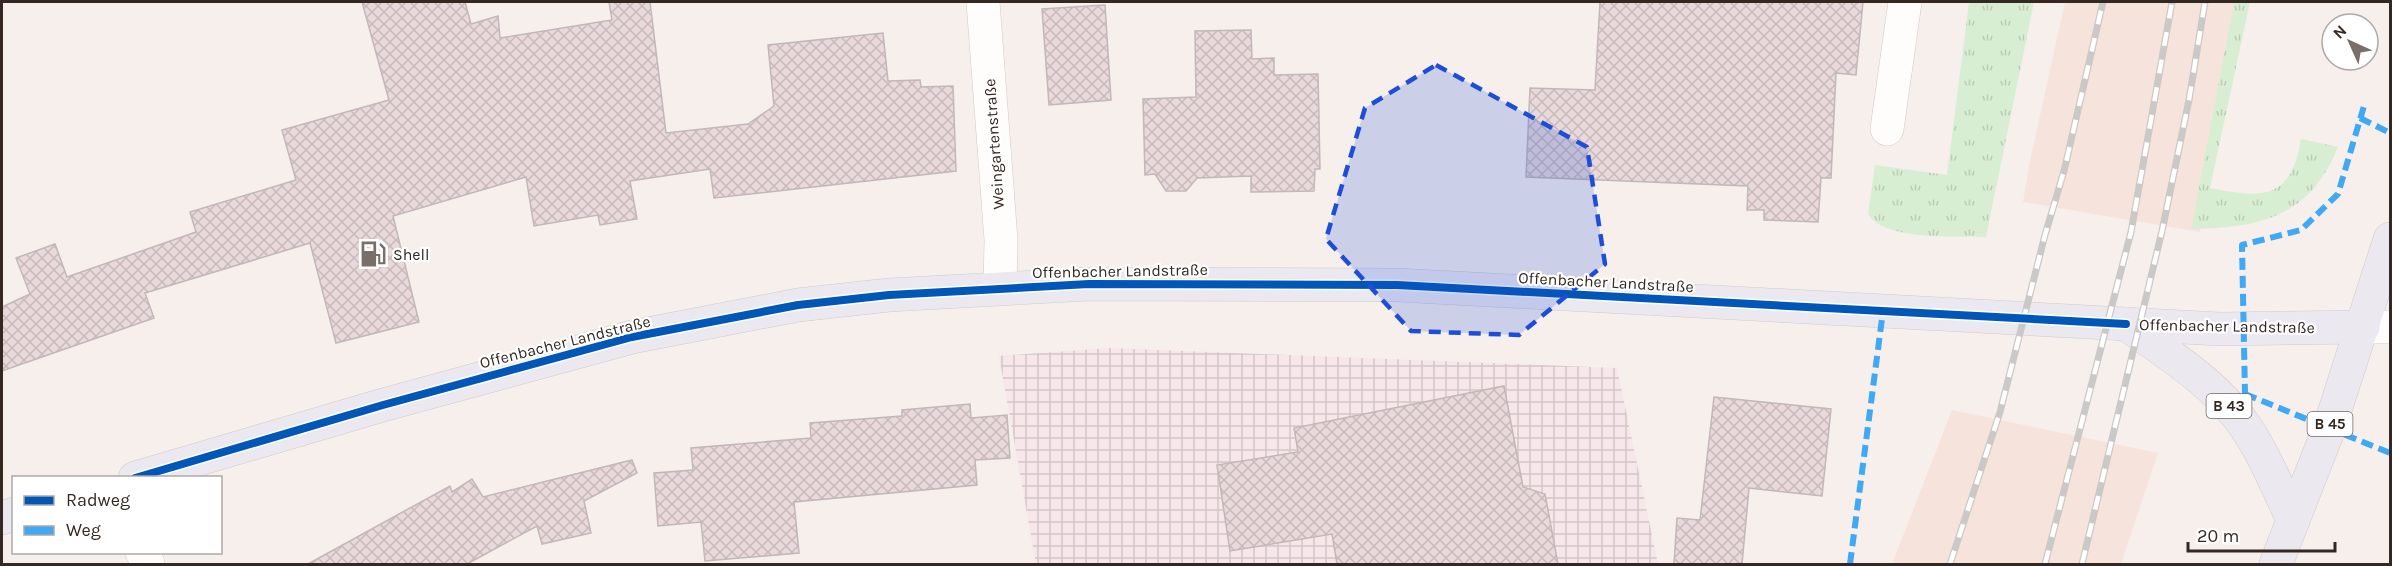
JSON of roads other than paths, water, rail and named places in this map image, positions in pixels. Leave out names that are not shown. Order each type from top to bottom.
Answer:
[{"type":"main road","points":[[2377,327],[2391,239]]},
{"type":"main road","name":"Offenbacher Landstraße","points":[[138,476],[437,389],[632,337],[798,305],[889,295],[1089,284],[1397,285],[2220,329],[2377,327]]},
{"type":"main road","name":"B 43","points":[[2126,324],[2207,384],[2232,409],[2257,445],[2293,520]]},
{"type":"main road","name":"B 45","points":[[2276,564],[2330,426],[2377,327]]},
{"type":"street","name":"Weingartenstraße","points":[[983,2],[1002,240],[1000,288]]},
{"type":"street","points":[[1887,129],[1905,2]]},
{"type":"railway","points":[[1950,564],[2000,412],[2045,235],[2064,171],[2103,2]]},
{"type":"railway","points":[[2045,564],[2131,232],[2172,2]]},
{"type":"railway","points":[[2082,564],[2162,231],[2189,100],[2205,2]]},
{"type":"place","name":"Shell","points":[[373,254]]}]
